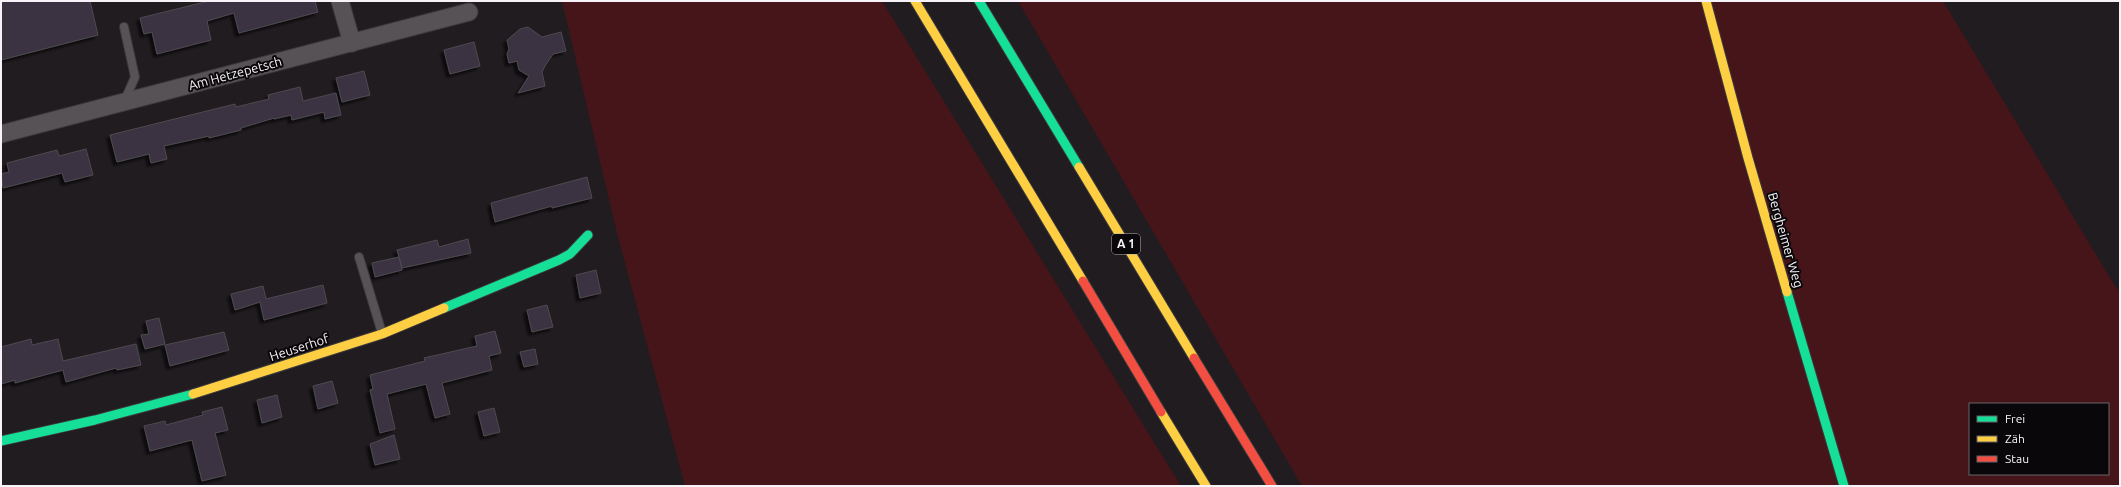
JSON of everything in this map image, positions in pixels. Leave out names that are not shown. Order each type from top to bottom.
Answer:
[{"type":"main road","points":[[915,1],[1206,486]]},
{"type":"main road","name":"A 1","points":[[979,1],[1272,486]]},
{"type":"main road","name":"Bergheimer Weg","points":[[1706,1],[1748,158],[1844,486]]},
{"type":"main road","name":"Heuserhof","points":[[1,441],[95,420],[208,390],[382,334],[559,260],[570,254],[588,236]]},
{"type":"street","points":[[340,1],[352,43]]},
{"type":"street","name":"Am Hetzepetsch","points":[[1,134],[469,12]]},
{"type":"lane","points":[[124,27],[135,77],[124,102]]},
{"type":"lane","points":[[359,257],[382,334]]},
{"type":"shaded area","points":[[562,1],[882,1],[1181,486],[685,486],[617,233]]},
{"type":"shaded area","points":[[1018,1],[1943,1],[2120,292],[2120,486],[1302,486]]},
{"type":"building","points":[[1,1],[90,1],[98,35],[1,60]]},
{"type":"building","points":[[209,1],[315,1],[318,12],[239,33],[234,13],[207,21],[211,40],[157,54],[152,32],[144,34],[140,18]]},
{"type":"building","points":[[528,27],[542,37],[561,32],[566,51],[553,54],[545,66],[542,72],[545,86],[518,93],[529,76],[519,70],[517,61],[509,63],[507,54],[509,49],[507,40],[520,29]]},
{"type":"building","points":[[474,42],[480,66],[450,74],[444,50]]},
{"type":"building","points":[[364,71],[370,95],[342,102],[336,78]]},
{"type":"building","points":[[300,87],[303,101],[336,93],[341,115],[325,119],[324,112],[292,120],[291,115],[274,118],[241,128],[241,130],[209,138],[209,136],[164,146],[167,159],[151,163],[149,154],[117,162],[110,135],[235,104],[236,107],[269,99],[268,95]]},
{"type":"building","points":[[86,149],[93,175],[65,182],[62,173],[3,188],[1,174],[9,172],[7,163],[57,150],[59,156]]},
{"type":"building","points":[[587,177],[592,198],[552,208],[552,206],[495,222],[491,203]]},
{"type":"building","points":[[468,239],[471,253],[402,268],[397,250],[437,240],[439,247]]},
{"type":"building","points":[[399,257],[402,270],[375,277],[372,263]]},
{"type":"building","points":[[596,270],[601,293],[580,298],[576,275]]},
{"type":"building","points":[[323,285],[327,303],[264,320],[260,302],[235,310],[231,294],[263,286],[266,299]]},
{"type":"building","points":[[547,305],[553,327],[532,332],[527,310]]},
{"type":"building","points":[[159,318],[165,344],[145,349],[141,335],[149,334],[146,321]]},
{"type":"building","points":[[495,331],[501,353],[489,356],[492,370],[442,383],[450,414],[435,418],[426,384],[387,394],[395,429],[380,433],[370,390],[373,389],[370,375],[425,361],[424,358],[477,346],[475,336]]},
{"type":"building","points":[[224,332],[229,350],[170,366],[165,345]]},
{"type":"building","points":[[31,339],[32,345],[58,339],[63,361],[136,344],[141,365],[117,370],[116,368],[66,382],[63,370],[15,383],[15,380],[1,384],[1,347]]},
{"type":"building","points":[[535,349],[538,364],[524,367],[520,352]]},
{"type":"building","points":[[332,381],[338,403],[318,409],[313,386]]},
{"type":"building","points":[[277,395],[282,417],[262,423],[257,400]]},
{"type":"building","points":[[222,407],[228,430],[215,433],[226,475],[202,481],[192,440],[150,451],[144,426],[165,421],[166,425],[203,415],[202,412]]},
{"type":"building","points":[[494,408],[500,432],[484,436],[478,412]]},
{"type":"building","points":[[394,435],[400,459],[375,465],[370,444]]},
{"type":"traffic: fast","points":[[979,1],[1079,167]]},
{"type":"traffic: fast","points":[[444,308],[559,260],[570,254],[588,235]]},
{"type":"traffic: fast","points":[[1787,292],[1844,486]]},
{"type":"traffic: fast","points":[[1,441],[95,420],[193,394]]},
{"type":"traffic: slow","points":[[915,1],[1083,281]]},
{"type":"traffic: slow","points":[[1706,1],[1748,158],[1787,292]]},
{"type":"traffic: slow","points":[[1079,167],[1194,358]]},
{"type":"traffic: slow","points":[[193,394],[382,334],[444,308]]},
{"type":"traffic: slow","points":[[1161,412],[1206,486]]},
{"type":"traffic: jam","points":[[1083,281],[1161,412]]},
{"type":"traffic: jam","points":[[1194,358],[1272,486]]}]
